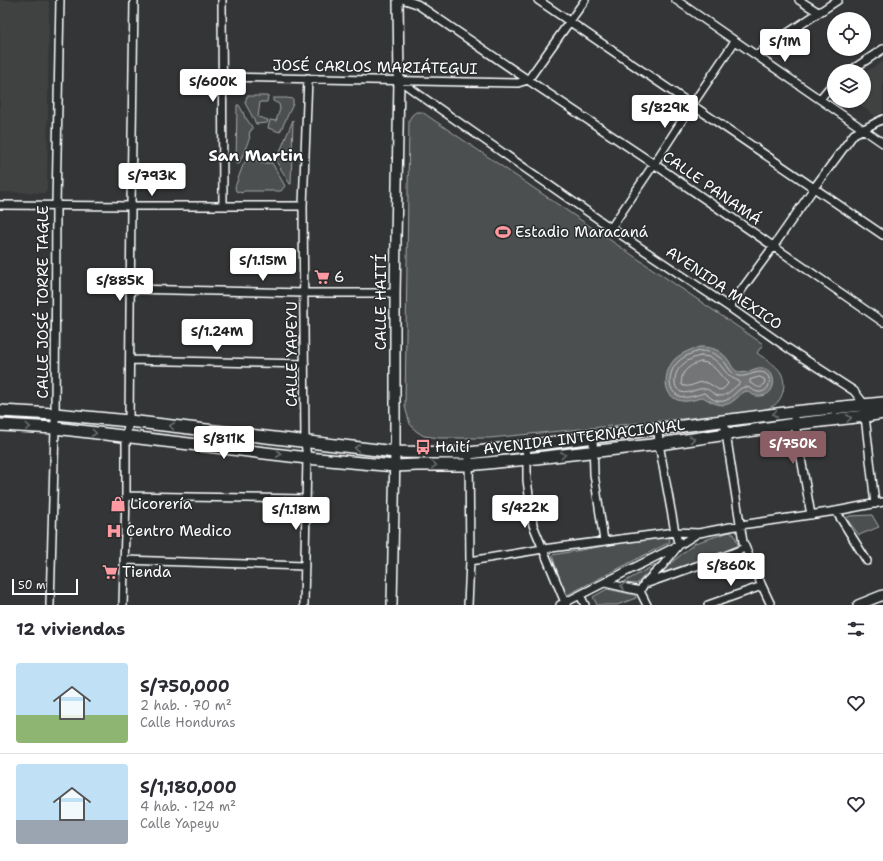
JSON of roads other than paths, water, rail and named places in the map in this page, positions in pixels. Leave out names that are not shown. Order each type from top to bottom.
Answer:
[{"type":"main road","name":"AVENIDA INTERNACIONAL","points":[[0,425],[55,428],[307,458],[395,466],[417,464],[468,465],[527,460],[659,444],[795,424],[865,411],[883,404]]},
{"type":"main road","name":"AVENIDA INTERNACIONAL","points":[[0,411],[55,414],[129,421],[395,452],[469,453],[793,412],[865,411],[883,413]]},
{"type":"street","name":"CALLE JOSÉ TORRE TAGLE","points":[[50,605],[55,428],[56,206],[60,0]]},
{"type":"street","points":[[123,605],[126,437],[129,421],[134,0]]},
{"type":"street","points":[[222,0],[223,206]]},
{"type":"street","name":"CALLE HAITÍ","points":[[392,605],[399,80],[398,0]]},
{"type":"street","name":"CALLE PANAMÁ","points":[[405,0],[417,4],[654,164],[883,322]]},
{"type":"street","points":[[538,0],[883,235]]},
{"type":"street","points":[[528,80],[585,0]]},
{"type":"street","points":[[676,0],[883,142]]},
{"type":"street","points":[[800,0],[818,12]]},
{"type":"street","points":[[758,56],[765,48],[838,0]]},
{"type":"street","points":[[611,228],[735,41]]},
{"type":"street","points":[[860,64],[883,49]]},
{"type":"street","name":"JOSÉ CARLOS MARIÁTEGUI","points":[[222,77],[518,83],[528,80]]},
{"type":"street","name":"CALLE YAPEYU","points":[[304,605],[307,458],[305,442],[305,293],[303,206],[308,78]]},
{"type":"street","name":"AVENIDA MEXICO","points":[[399,80],[611,228],[854,392],[865,411]]},
{"type":"street","points":[[820,99],[827,90]]},
{"type":"street","points":[[729,307],[854,134],[883,119]]},
{"type":"street","points":[[0,205],[303,206]]},
{"type":"street","points":[[130,289],[305,293],[395,293]]},
{"type":"street","points":[[130,360],[305,364]]},
{"type":"street","points":[[865,411],[875,504]]},
{"type":"street","points":[[793,412],[811,514]]},
{"type":"street","points":[[724,421],[743,542],[771,605]]},
{"type":"street","points":[[658,429],[659,444],[675,532],[679,545]]},
{"type":"street","points":[[593,437],[594,474],[604,541]]},
{"type":"street","points":[[526,446],[526,480],[533,525],[564,604],[679,545],[698,533]]},
{"type":"street","points":[[468,605],[470,561],[469,453]]},
{"type":"street","points":[[126,496],[306,499]]},
{"type":"street","points":[[470,561],[543,549],[675,532],[698,533],[883,502]]},
{"type":"street","points":[[836,511],[867,561]]},
{"type":"street","points":[[640,591],[644,584],[664,565],[679,545]]},
{"type":"street","points":[[644,584],[745,548]]},
{"type":"street","points":[[124,560],[305,566]]},
{"type":"street","points":[[605,583],[640,591]]},
{"type":"street","points":[[708,605],[762,586]]},
{"type":"street","points":[[640,591],[647,605]]},
{"type":"street","points":[[580,595],[585,605]]},
{"type":"street","points":[[858,605],[883,595]]},
{"type":"water","points":[[700,347],[713,349],[720,352],[737,371],[747,372],[761,368],[769,371],[772,375],[774,383],[773,387],[768,393],[758,396],[746,391],[726,405],[714,403],[703,397],[688,401],[675,399],[667,390],[666,377],[668,370],[675,359],[693,349]]},
{"type":"place","name":"Estadio Maracaná","points":[[503,232]]},
{"type":"place","name":"6","points":[[322,277]]},
{"type":"place","name":"Haití","points":[[423,447]]},
{"type":"place","name":"Licorería","points":[[118,504]]},
{"type":"place","name":"Centro Medico","points":[[114,531]]},
{"type":"place","name":"Tienda","points":[[110,572]]},
{"type":"district","name":"San Martin","points":[[256,155]]}]
